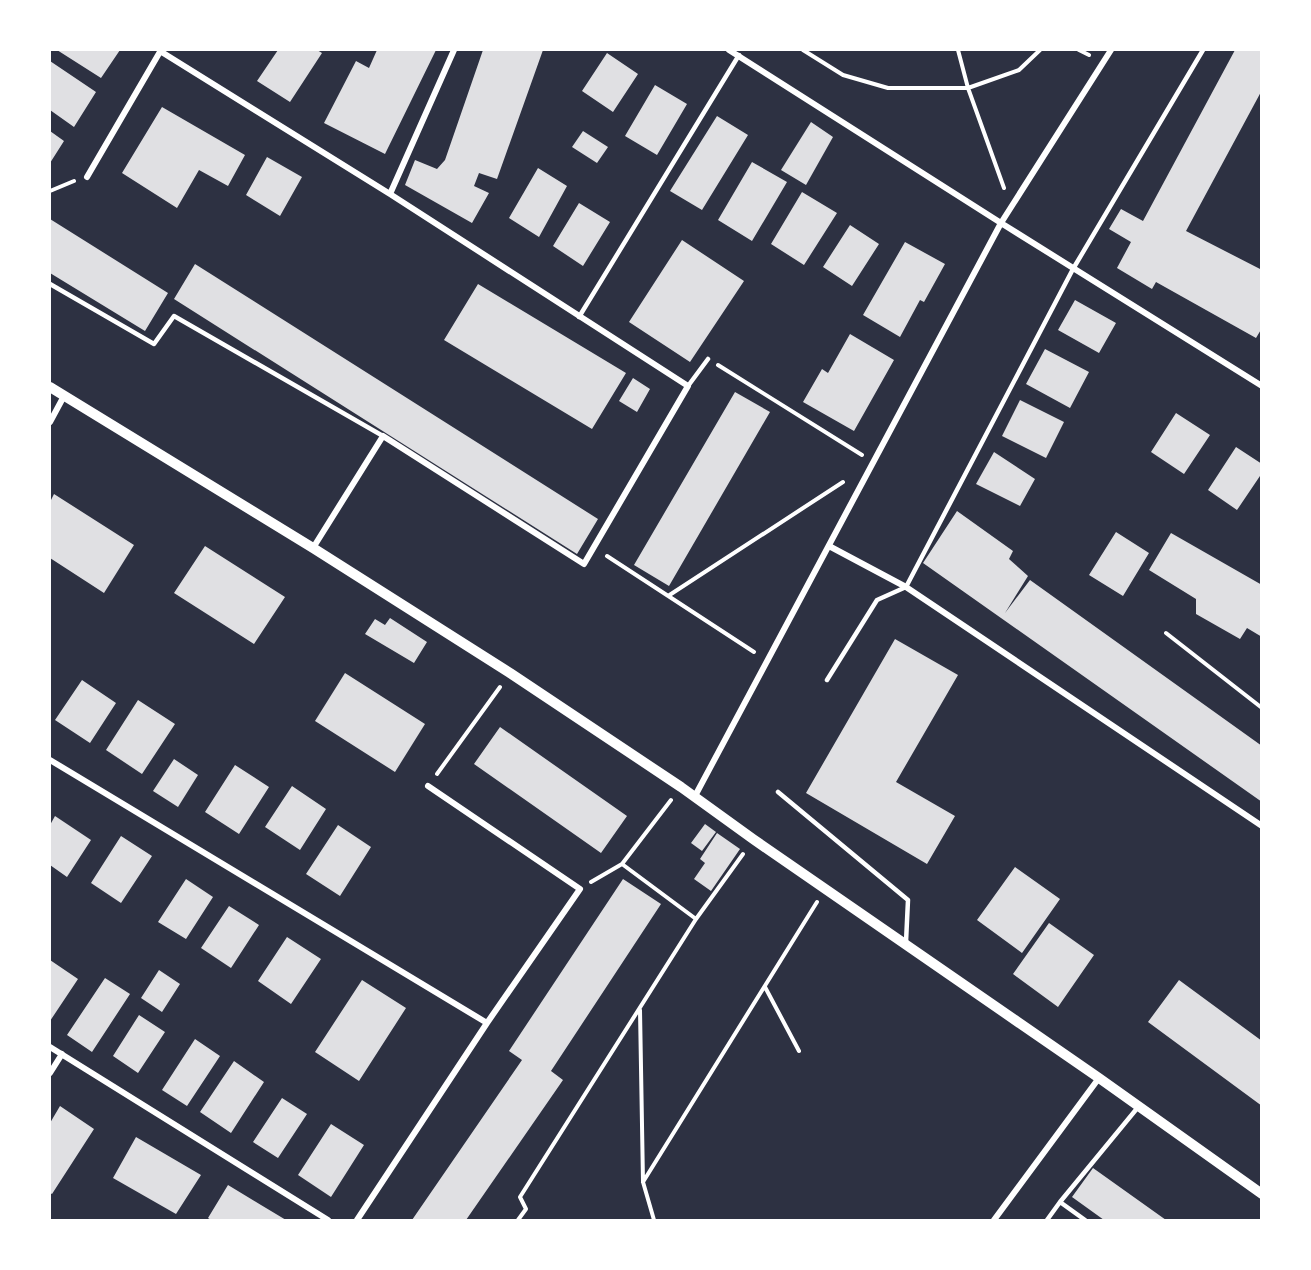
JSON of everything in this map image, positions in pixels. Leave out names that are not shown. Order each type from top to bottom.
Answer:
[{"type":"street","points":[[87,177],[161,50],[688,386],[584,564],[383,436],[313,548]]},
{"type":"street","points":[[390,194],[454,50]]},
{"type":"street","points":[[729,50],[1262,386]]},
{"type":"street","points":[[695,796],[1001,223],[1111,50]]},
{"type":"street","points":[[50,387],[313,548],[510,673],[695,796],[825,890],[1099,1078],[1262,1194]]},
{"type":"street","points":[[50,422],[64,396]]},
{"type":"street","points":[[829,546],[906,587],[1262,826]]},
{"type":"street","points":[[50,760],[487,1023]]},
{"type":"street","points":[[357,1221],[487,1023],[580,889],[428,786]]},
{"type":"street","points":[[50,1047],[327,1221]]},
{"type":"street","points":[[50,1073],[62,1054]]},
{"type":"street","points":[[994,1221],[1099,1078]]},
{"type":"lane","points":[[827,680],[877,600],[906,587],[1073,268],[1203,50]]},
{"type":"lane","points":[[579,316],[739,56]]},
{"type":"lane","points":[[50,284],[153,344],[174,316],[383,436]]},
{"type":"lane","points":[[688,386],[708,359]]},
{"type":"lane","points":[[778,792],[908,900],[906,945]]},
{"type":"lane","points":[[1047,1221],[1139,1106]]},
{"type":"lane","points":[[1060,1202],[1085,1221]]},
{"type":"path","points":[[803,50],[843,75],[888,88],[968,88],[1019,70],[1040,50]]},
{"type":"path","points":[[958,50],[968,88],[1007,197]]},
{"type":"path","points":[[50,190],[87,177]]},
{"type":"path","points":[[708,359],[874,462]]},
{"type":"path","points":[[668,596],[844,481]]},
{"type":"path","points":[[594,548],[767,661]]},
{"type":"path","points":[[1166,633],[1262,708]]},
{"type":"path","points":[[428,786],[510,673]]},
{"type":"path","points":[[580,889],[622,864],[681,787]]},
{"type":"path","points":[[518,1221],[526,1209],[520,1197],[696,919],[753,839]]},
{"type":"path","points":[[622,864],[696,919]]},
{"type":"path","points":[[643,1182],[825,890]]},
{"type":"path","points":[[764,987],[800,1051]]},
{"type":"path","points":[[640,1009],[643,1182],[654,1221]]},
{"type":"building","points":[[57,50],[120,50],[101,78]]},
{"type":"building","points":[[278,50],[317,50],[322,53],[290,102],[257,81]]},
{"type":"building","points":[[377,50],[436,50],[385,154],[324,123],[356,61],[369,68]]},
{"type":"building","points":[[483,50],[543,50],[497,179],[479,173],[474,186],[489,193],[472,223],[405,185],[415,160],[437,169],[445,160]]},
{"type":"building","points":[[1235,50],[1262,50],[1262,90],[1186,231],[1262,270],[1262,328],[1256,338],[1156,282],[1152,289],[1117,268],[1131,242],[1109,229],[1121,209],[1143,221]]},
{"type":"building","points":[[607,53],[638,74],[613,112],[582,91]]},
{"type":"building","points":[[50,61],[96,92],[74,127],[50,110]]},
{"type":"building","points":[[655,85],[687,104],[657,155],[625,136]]},
{"type":"building","points":[[162,107],[245,155],[228,186],[199,170],[177,208],[122,173]]},
{"type":"building","points":[[717,116],[748,135],[702,210],[670,191]]},
{"type":"building","points":[[811,122],[833,137],[806,185],[781,170]]},
{"type":"building","points":[[50,131],[64,141],[50,163]]},
{"type":"building","points":[[583,131],[608,147],[597,163],[572,147]]},
{"type":"building","points":[[267,157],[302,177],[280,216],[246,195]]},
{"type":"building","points":[[752,162],[787,182],[752,241],[718,220]]},
{"type":"building","points":[[538,168],[567,186],[539,237],[509,218]]},
{"type":"building","points":[[802,192],[837,213],[804,265],[771,244]]},
{"type":"building","points":[[579,203],[610,222],[583,266],[553,246]]},
{"type":"building","points":[[50,219],[168,293],[145,331],[50,273]]},
{"type":"building","points":[[850,225],[879,244],[852,286],[823,267]]},
{"type":"building","points":[[682,240],[744,281],[690,362],[629,322]]},
{"type":"building","points":[[905,242],[945,264],[924,302],[920,300],[900,337],[863,315]]},
{"type":"building","points":[[195,264],[598,519],[577,554],[174,299]]},
{"type":"building","points":[[478,284],[626,373],[592,429],[444,340]]},
{"type":"building","points":[[1075,300],[1116,323],[1099,353],[1058,330]]},
{"type":"building","points":[[850,334],[894,360],[854,431],[803,402],[822,369],[828,373]]},
{"type":"building","points":[[1045,349],[1089,372],[1070,408],[1026,384]]},
{"type":"building","points":[[633,378],[650,389],[637,412],[619,401]]},
{"type":"building","points":[[735,392],[770,412],[669,586],[634,565]]},
{"type":"building","points":[[1020,400],[1064,422],[1046,458],[1002,436]]},
{"type":"building","points":[[1176,413],[1210,435],[1184,474],[1151,452]]},
{"type":"building","points":[[1236,447],[1262,464],[1262,473],[1237,510],[1208,490]]},
{"type":"building","points":[[994,452],[1035,479],[1020,506],[976,484]]},
{"type":"building","points":[[54,494],[134,545],[104,593],[50,558],[50,502]]},
{"type":"building","points":[[957,511],[1013,551],[1009,559],[1028,576],[1005,613],[1030,580],[1262,746],[1262,802],[923,563]]},
{"type":"building","points":[[1116,532],[1149,553],[1123,596],[1089,575]]},
{"type":"building","points":[[1171,533],[1262,585],[1262,637],[1247,628],[1240,639],[1196,614],[1196,599],[1149,570]]},
{"type":"building","points":[[205,546],[285,597],[254,644],[174,593]]},
{"type":"building","points":[[390,618],[427,642],[414,663],[365,634],[375,619],[385,625]]},
{"type":"building","points":[[895,639],[958,675],[896,782],[955,816],[927,864],[806,793]]},
{"type":"building","points":[[345,673],[425,724],[395,772],[315,721]]},
{"type":"building","points":[[82,680],[116,703],[90,743],[55,720]]},
{"type":"building","points":[[138,700],[175,724],[142,774],[106,750]]},
{"type":"building","points":[[500,727],[627,816],[601,853],[474,764]]},
{"type":"building","points":[[174,759],[198,775],[178,807],[153,791]]},
{"type":"building","points":[[235,765],[269,787],[239,834],[205,812]]},
{"type":"building","points":[[292,786],[326,809],[300,850],[265,827]]},
{"type":"building","points":[[55,816],[91,840],[67,877],[50,865],[50,825]]},
{"type":"building","points":[[705,824],[716,832],[702,851],[691,843]]},
{"type":"building","points":[[338,825],[371,847],[340,896],[306,874]]},
{"type":"building","points":[[717,833],[740,849],[711,891],[694,879],[705,863],[700,859]]},
{"type":"building","points":[[121,836],[152,856],[121,903],[91,883]]},
{"type":"building","points":[[1015,867],[1060,899],[1022,953],[977,920]]},
{"type":"building","points":[[186,879],[213,897],[186,939],[158,922]]},
{"type":"building","points":[[623,879],[661,904],[551,1071],[563,1080],[466,1220],[412,1220],[522,1060],[509,1051]]},
{"type":"building","points":[[229,906],[259,925],[231,968],[201,948]]},
{"type":"building","points":[[1049,923],[1094,955],[1058,1007],[1013,974]]},
{"type":"building","points":[[287,937],[321,959],[291,1004],[258,981]]},
{"type":"building","points":[[50,960],[78,979],[50,1021]]},
{"type":"building","points":[[159,970],[180,984],[162,1012],[141,998]]},
{"type":"building","points":[[105,978],[130,994],[92,1052],[67,1035]]},
{"type":"building","points":[[362,980],[406,1008],[359,1081],[315,1052]]},
{"type":"building","points":[[1179,980],[1262,1041],[1262,1106],[1148,1022]]},
{"type":"building","points":[[139,1015],[165,1032],[138,1073],[113,1056]]},
{"type":"building","points":[[195,1039],[220,1056],[187,1106],[162,1090]]},
{"type":"building","points":[[234,1061],[264,1082],[231,1133],[200,1112]]},
{"type":"building","points":[[282,1098],[307,1114],[278,1158],[253,1142]]},
{"type":"building","points":[[60,1106],[94,1129],[52,1194],[50,1193],[50,1123]]},
{"type":"building","points":[[331,1124],[364,1145],[331,1197],[298,1175]]},
{"type":"building","points":[[136,1137],[201,1175],[176,1214],[113,1178]]},
{"type":"building","points":[[1093,1168],[1166,1220],[1104,1220],[1072,1197]]},
{"type":"building","points":[[228,1185],[286,1220],[211,1220],[208,1218]]}]
